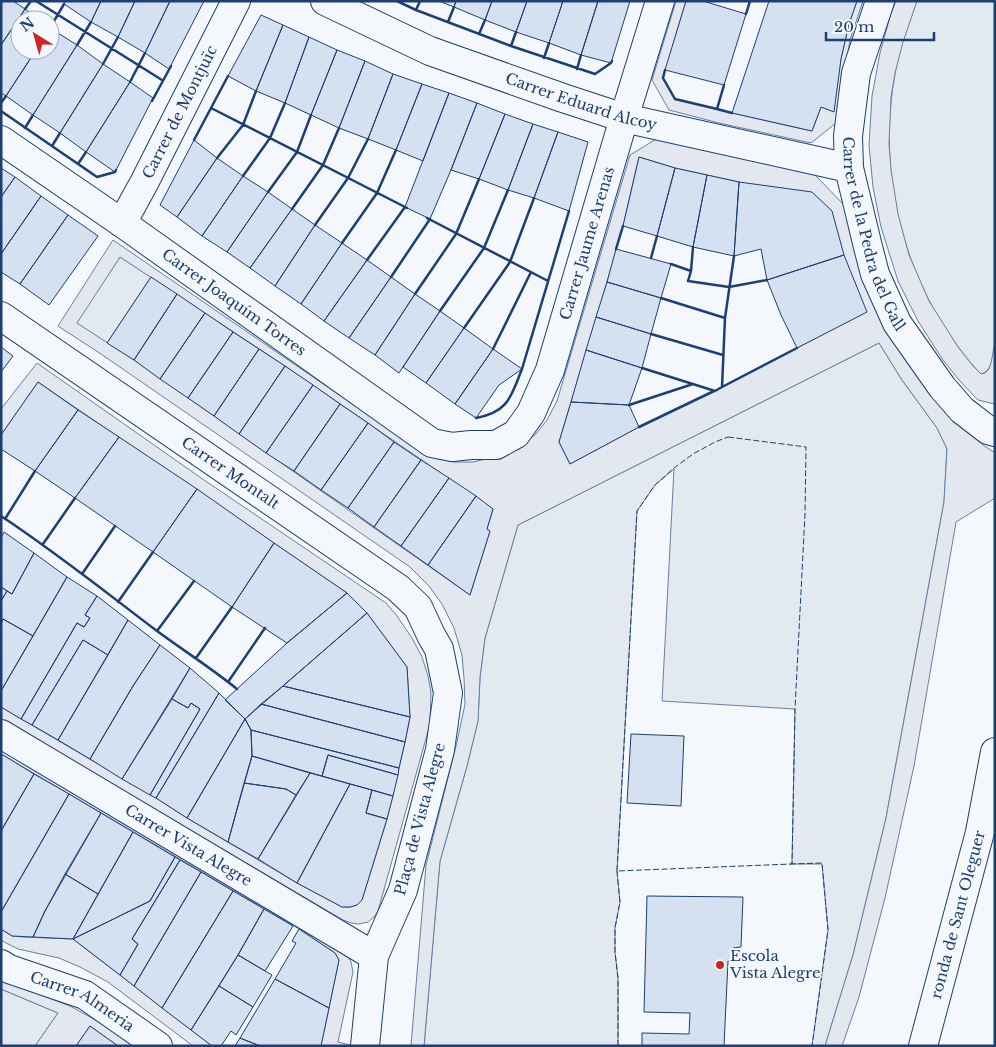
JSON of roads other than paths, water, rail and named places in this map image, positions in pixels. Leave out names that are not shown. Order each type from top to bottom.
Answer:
[{"type":"street","name":"Carrer de Montjuïc","points":[[122,223],[236,1]]},
{"type":"street","name":"Carrer Eduard Alcoy","points":[[325,1],[430,50],[624,118],[849,168]]},
{"type":"street","name":"Carrer Jaume Arenas","points":[[471,445],[496,445],[516,434],[532,413],[550,370],[660,1]]},
{"type":"street","name":"Carrer de la Pedra del Gall","points":[[880,1],[856,74],[848,136],[849,168],[875,274],[898,323],[942,387],[962,410],[988,430],[995,432]]},
{"type":"street","name":"Carrer Joaquím Torres","points":[[1,140],[122,223],[432,443],[452,447],[471,445]]},
{"type":"street","name":"Carrer Montalt","points":[[1,316],[398,588],[418,607],[439,649]]},
{"type":"street","name":"Plaça de Vista Alegre","points":[[366,1046],[374,956],[403,890],[440,750],[448,693],[439,649]]},
{"type":"street","name":"Carrer Vista Alegre","points":[[1,734],[374,956]]},
{"type":"street","name":"ronda de Sant Oleguer","points":[[922,1046],[980,832],[995,752]]},
{"type":"street","name":"Carrer Almeria","points":[[1,964],[9,970],[85,994],[158,1046]]},
{"type":"place","name":"Escola Vista Alegre","points":[[720,965]]}]
